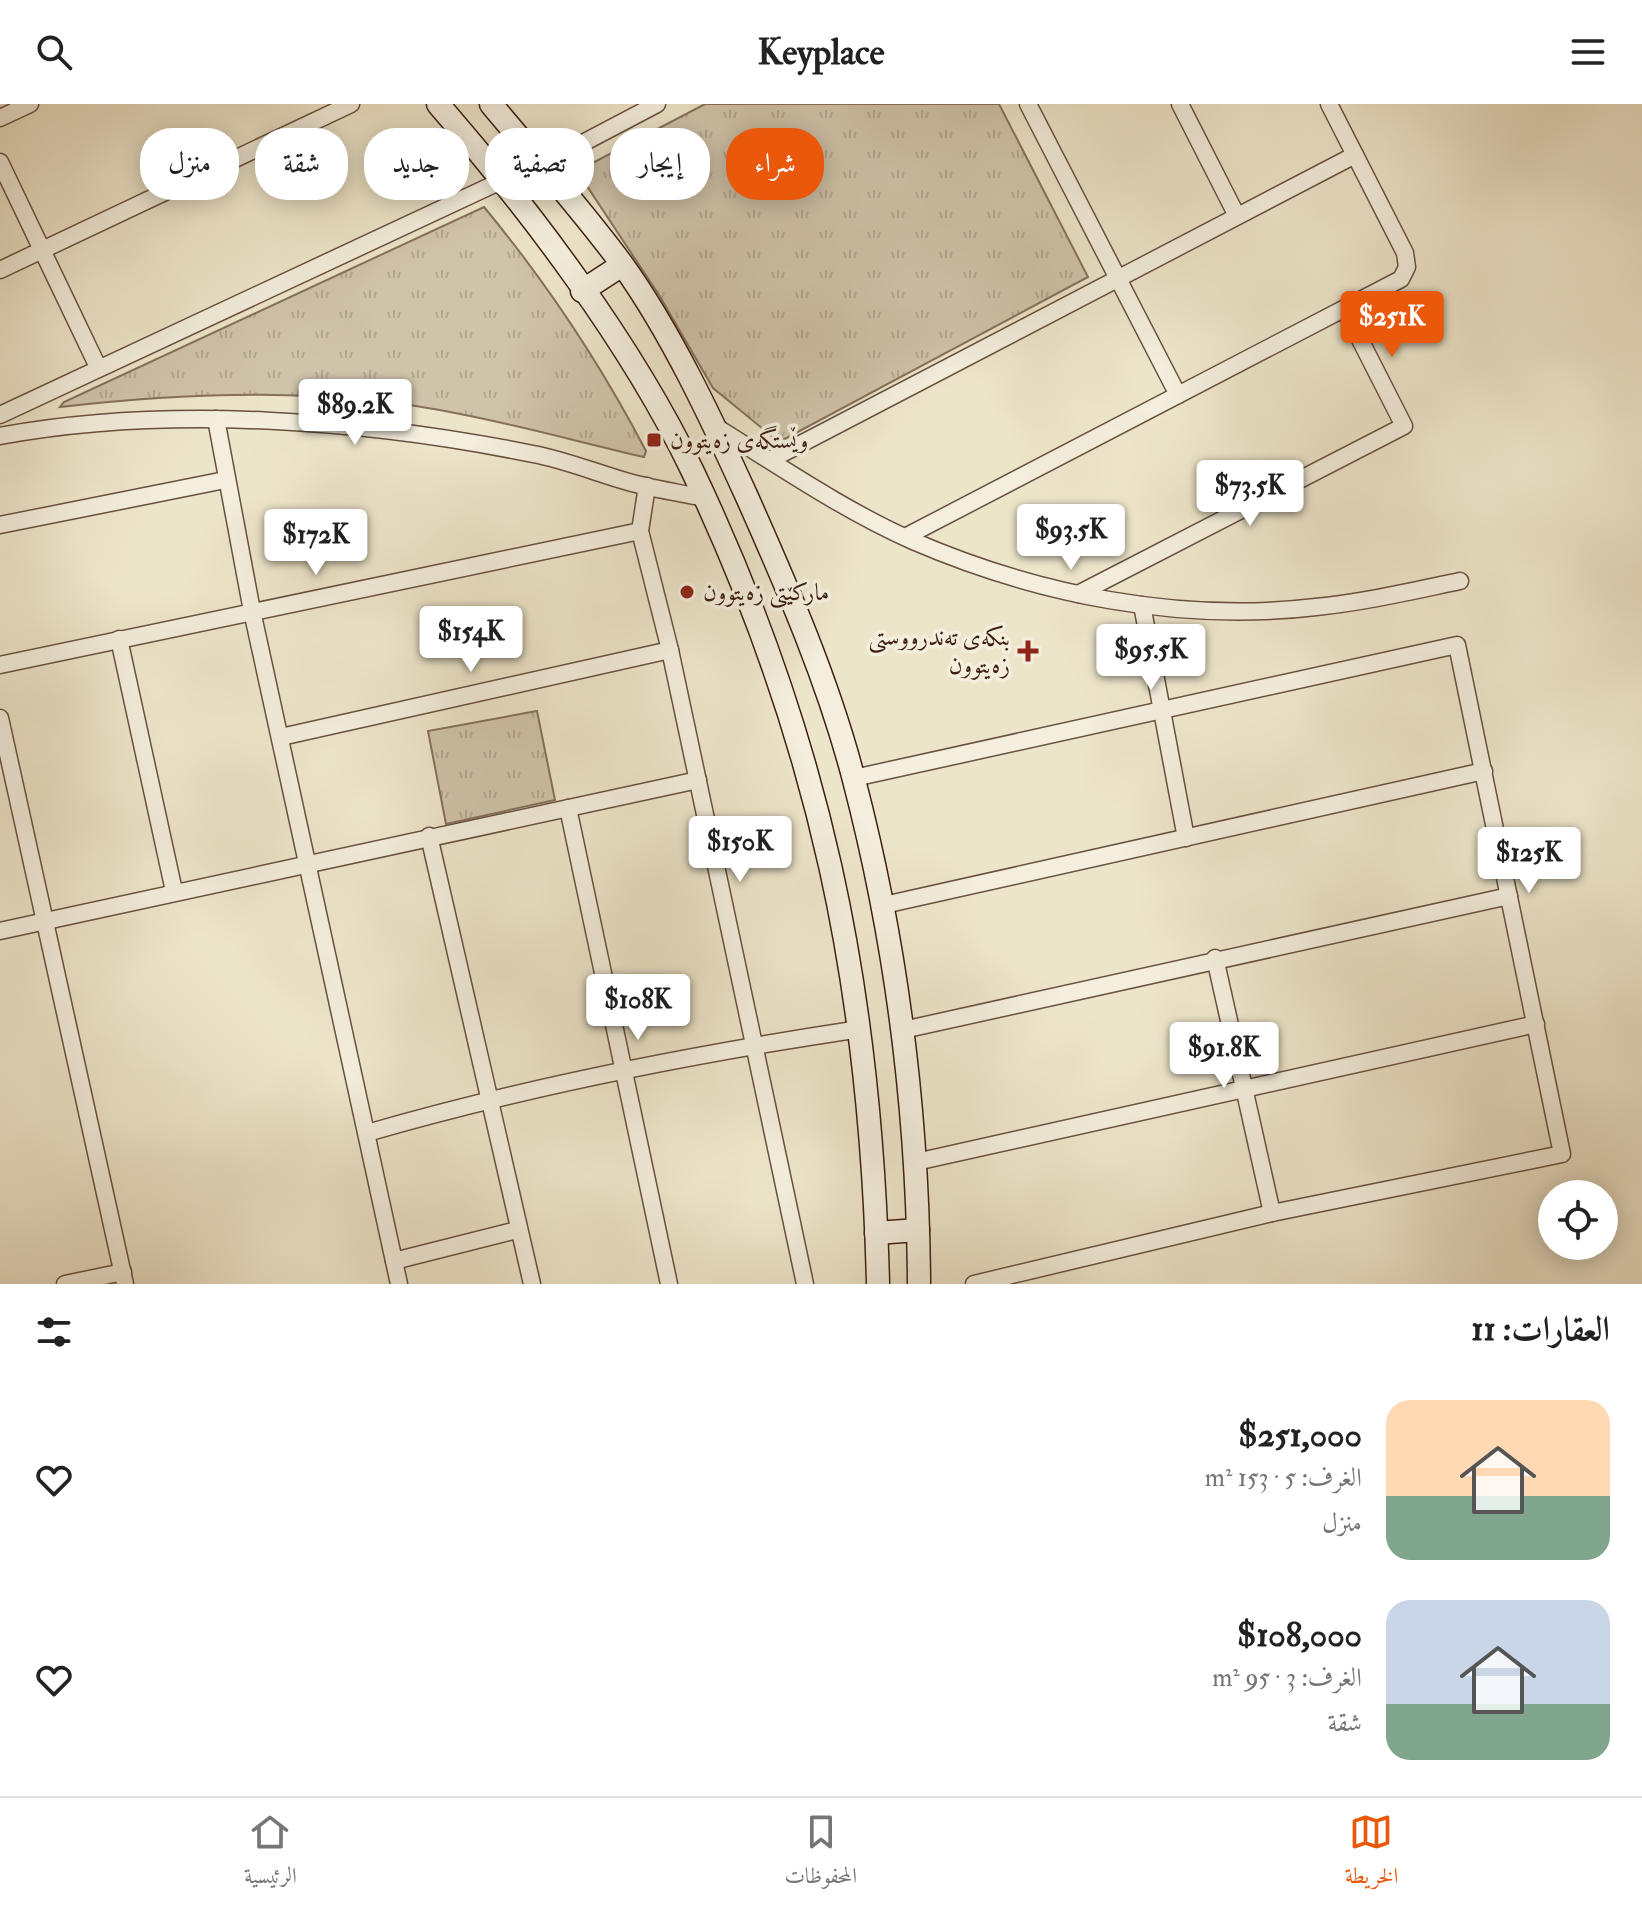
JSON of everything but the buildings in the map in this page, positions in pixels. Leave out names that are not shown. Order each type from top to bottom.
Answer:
[{"type":"street","points":[[0,118],[30,104]]},
{"type":"street","points":[[0,270],[351,104]]},
{"type":"street","points":[[438,104],[485,161]]},
{"type":"street","points":[[491,104],[511,128]]},
{"type":"street","points":[[594,137],[656,104]]},
{"type":"street","points":[[1028,104],[1178,395]]},
{"type":"street","points":[[1180,104],[1237,216]]},
{"type":"street","points":[[905,537],[1401,279],[1407,267],[1394,228],[1329,104]]},
{"type":"street","points":[[770,460],[1355,155]]},
{"type":"street","points":[[0,162],[98,367]]},
{"type":"street","points":[[0,415],[485,188]]},
{"type":"street","points":[[515,200],[618,342],[691,469],[756,615],[797,734],[848,942],[872,1135],[878,1284]]},
{"type":"street","points":[[569,200],[622,265],[655,317],[712,424],[795,608],[854,778],[884,905],[903,1030],[916,1162],[919,1284]]},
{"type":"street","points":[[582,291],[622,265]]},
{"type":"street","points":[[1078,594],[1404,426],[1345,310]]},
{"type":"street","points":[[0,436],[96,425],[216,419],[307,423],[456,439],[537,454],[647,486],[704,498]]},
{"type":"street","points":[[216,419],[252,611],[399,1284]]},
{"type":"street","points":[[712,424],[905,537],[1029,583],[1078,594],[1142,605],[1249,611],[1315,608],[1460,581]]},
{"type":"street","points":[[0,525],[225,480]]},
{"type":"street","points":[[647,486],[640,531],[670,650],[805,1284]]},
{"type":"street","points":[[0,665],[640,531]]},
{"type":"street","points":[[1142,605],[1186,838]]},
{"type":"street","points":[[119,639],[174,891]]},
{"type":"street","points":[[854,778],[1457,645],[1562,1154],[1272,1213],[974,1284]]},
{"type":"street","points":[[281,737],[670,650]]},
{"type":"street","points":[[0,718],[124,1278],[65,1284]]},
{"type":"street","points":[[884,905],[1484,771]]},
{"type":"street","points":[[0,931],[698,780]]},
{"type":"street","points":[[568,808],[669,1284]]},
{"type":"street","points":[[429,836],[517,1230],[532,1284]]},
{"type":"street","points":[[903,1030],[1215,958],[1509,896]]},
{"type":"street","points":[[1215,958],[1272,1213]]},
{"type":"street","points":[[916,1162],[1536,1024]]},
{"type":"street","points":[[367,1133],[488,1098],[754,1045],[860,1029]]},
{"type":"street","points":[[394,1261],[517,1230]]},
{"type":"street","points":[[876,1233],[918,1230]]},
{"type":"green space","points":[[705,104],[999,104],[1088,277],[779,442],[713,388],[659,295],[594,197],[594,162],[610,154],[610,200],[710,200],[710,128],[659,128]]},
{"type":"green space","points":[[484,207],[551,294],[591,355],[646,451],[644,457],[483,419],[361,399],[210,396],[60,407],[64,402]]},
{"type":"green space","points":[[537,711],[555,800],[446,824],[428,731]]},
{"type":"place","name":"وێستگەی زەیتوون","points":[[654,440]]},
{"type":"place","name":"مارکێتی زەیتوون","points":[[687,592]]},
{"type":"place","name":"بنکەی تەندرووستی زەیتوون","points":[[1028,651]]}]
